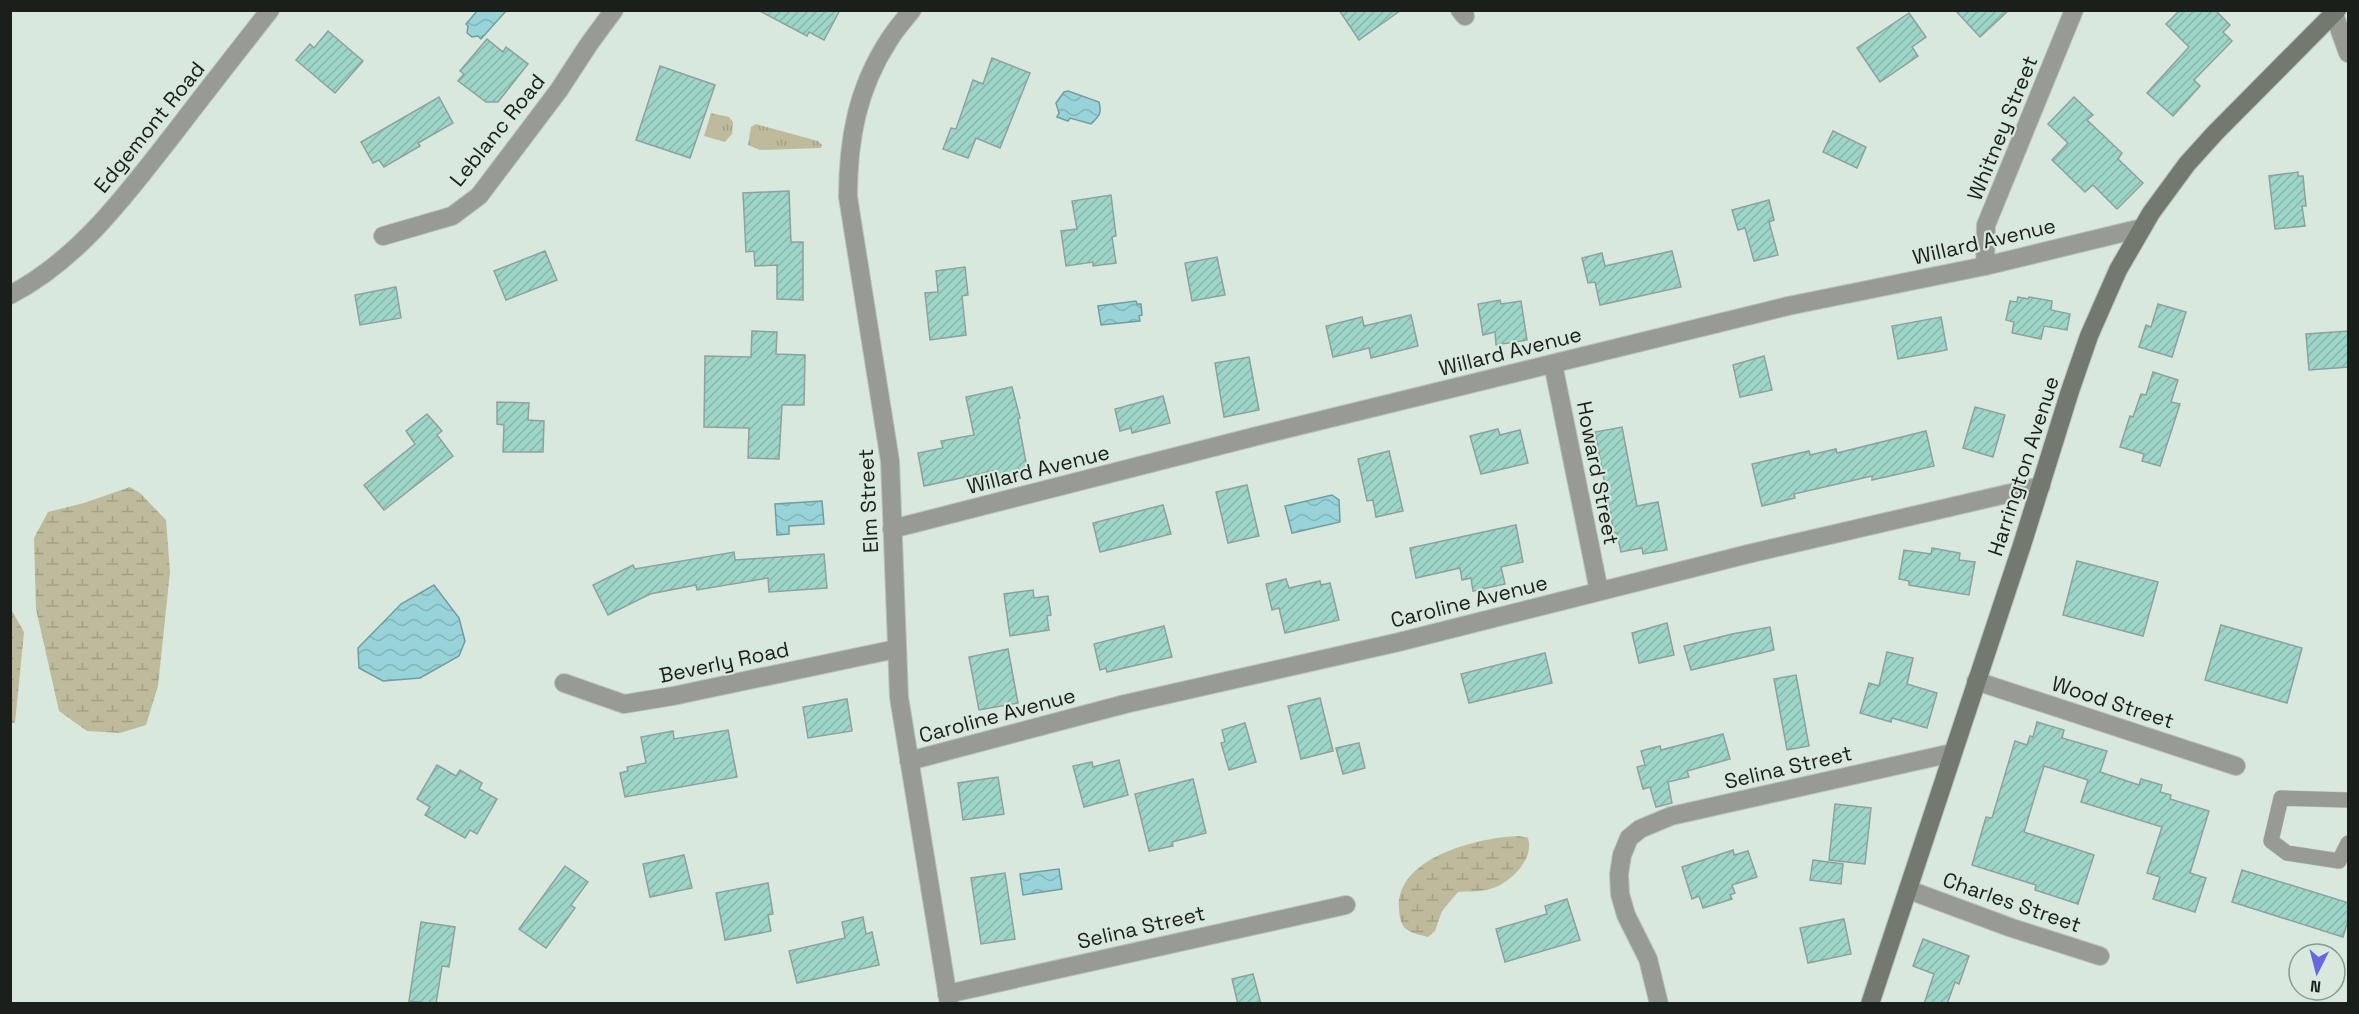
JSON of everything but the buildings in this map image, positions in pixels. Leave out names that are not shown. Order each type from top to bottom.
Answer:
[{"type":"main road","name":"Harrington Avenue","points":[[1870,1004],[2089,336],[2118,270],[2142,228],[2169,188],[2208,141],[2336,12]]},
{"type":"street","name":"Edgemont Road","points":[[10,295],[30,285],[57,265],[94,231],[139,178],[270,10]]},
{"type":"street","name":"Leblanc Road","points":[[383,236],[452,216],[479,196],[559,90],[614,10]]},
{"type":"street","name":"Elm Street","points":[[912,10],[889,40],[872,72],[860,102],[848,160],[848,197],[890,461],[899,697],[948,999]]},
{"type":"street","name":"Whitney Street","points":[[1985,266],[1986,225],[2074,10]]},
{"type":"street","points":[[2336,12],[2349,53]]},
{"type":"street","name":"Willard Avenue","points":[[892,529],[1243,439],[1788,306],[1985,266],[2142,228]]},
{"type":"street","name":"Howard Street","points":[[1553,364],[1599,591]]},
{"type":"street","name":"Caroline Avenue","points":[[909,761],[1125,704],[1399,642],[1748,554],[2041,486]]},
{"type":"street","name":"Beverly Road","points":[[564,683],[624,704],[673,696],[896,649]]},
{"type":"street","name":"Wood Street","points":[[1976,681],[2236,766]]},
{"type":"street","name":"Selina Street","points":[[1659,1004],[1648,959],[1626,915],[1620,894],[1622,855],[1629,838],[1671,816],[1952,753]]},
{"type":"street","name":"Charles Street","points":[[1909,890],[2012,928],[2100,956]]},
{"type":"street","name":"Selina Street","points":[[948,999],[1346,905]]},
{"type":"lane","points":[[2349,800],[2282,798],[2271,842],[2287,852],[2339,861],[2349,843]]},
{"type":"green space","points":[[711,113],[729,117],[733,122],[732,134],[725,142],[704,136]]},
{"type":"green space","points":[[756,124],[818,141],[822,145],[821,148],[760,150],[748,145],[751,127]]},
{"type":"green space","points":[[130,487],[140,493],[166,520],[170,572],[158,686],[146,725],[120,733],[87,731],[59,711],[36,609],[34,538],[48,512],[84,503]]},
{"type":"green space","points":[[11,609],[24,632],[15,723],[10,723]]},
{"type":"green space","points":[[1519,836],[1528,838],[1528,855],[1511,878],[1495,888],[1458,892],[1442,911],[1435,931],[1428,937],[1410,932],[1403,926],[1399,908],[1402,890],[1411,875],[1425,863],[1443,853],[1483,840]]},
{"type":"water","points":[[478,10],[506,11],[481,39],[467,33],[466,24]]},
{"type":"water","points":[[1068,91],[1099,102],[1099,114],[1091,124],[1057,117],[1059,113],[1056,103],[1064,92]]},
{"type":"water","points":[[1136,301],[1137,304],[1141,304],[1140,321],[1101,325],[1098,306]]},
{"type":"water","points":[[1332,495],[1339,500],[1340,522],[1292,533],[1285,506]]},
{"type":"water","points":[[822,501],[824,524],[789,526],[789,534],[777,535],[775,504]]},
{"type":"water","points":[[434,585],[459,618],[465,641],[459,656],[420,678],[383,681],[359,668],[358,648],[401,604]]},
{"type":"water","points":[[1059,869],[1062,889],[1023,895],[1020,874]]}]
